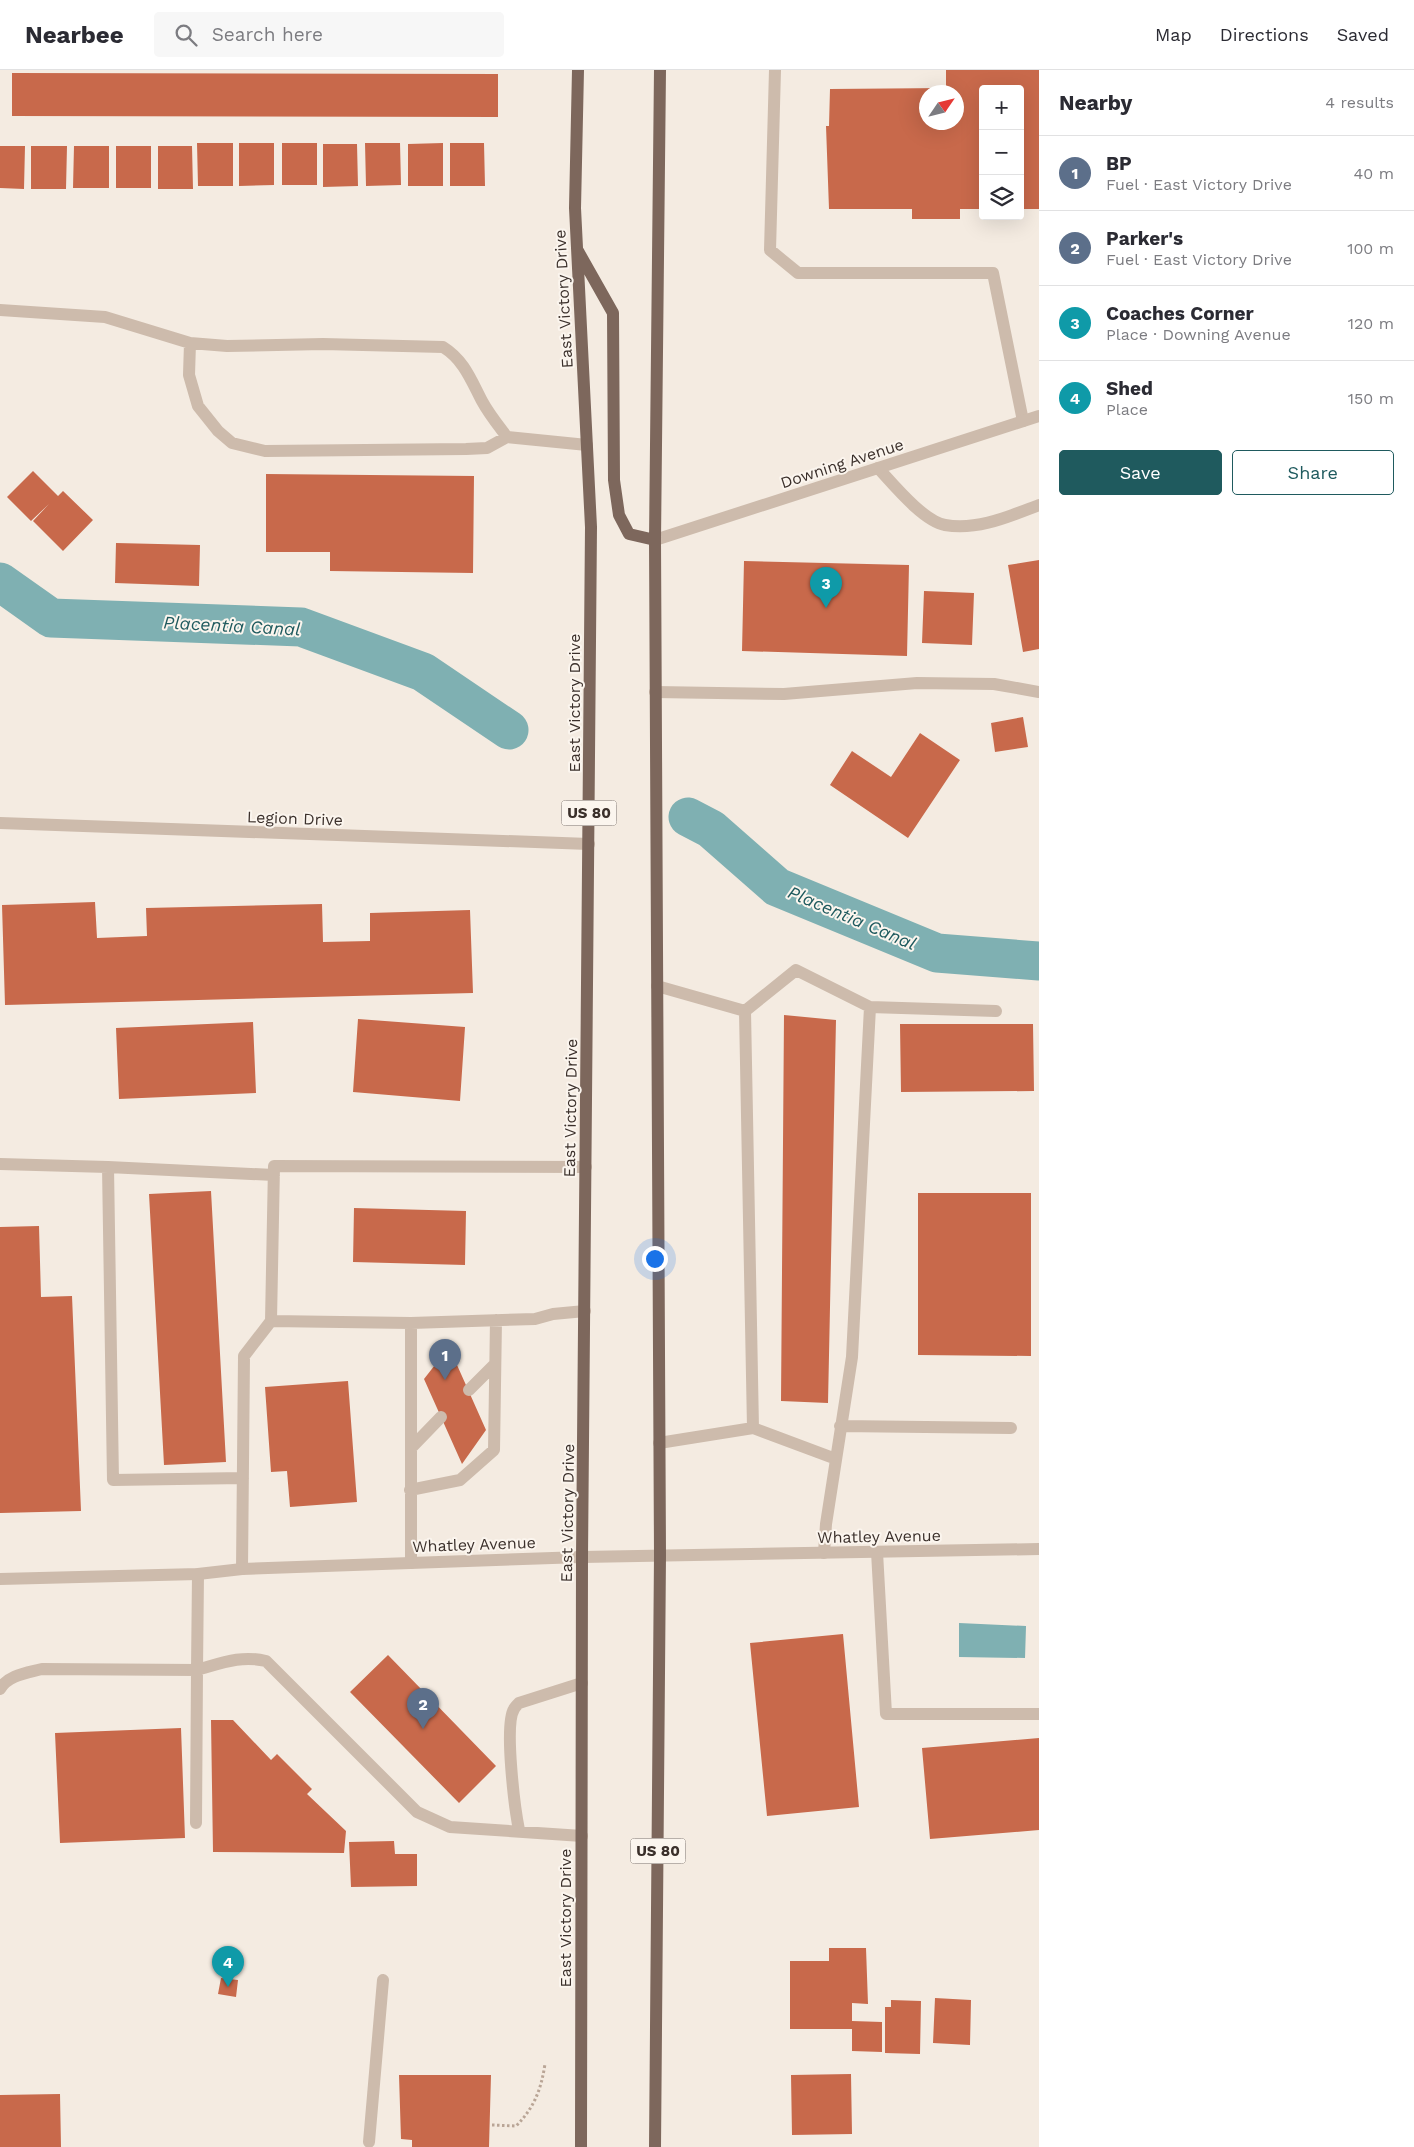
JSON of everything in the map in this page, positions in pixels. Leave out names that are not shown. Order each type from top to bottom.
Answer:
[{"type":"main road","name":"East Victory Drive","points":[[578,70],[575,208],[591,527],[582,1556],[581,2147]]},
{"type":"main road","name":"US 80","points":[[655,2147],[660,1555],[655,540],[660,70]]},
{"type":"main road","points":[[577,249],[613,313],[614,480],[618,515],[629,534],[655,540]]},
{"type":"street","points":[[775,70],[770,250],[798,273],[993,273],[1023,421]]},
{"type":"street","points":[[0,310],[105,317],[190,342],[227,346],[323,344],[443,347],[455,355],[470,376],[492,418],[508,437]]},
{"type":"street","points":[[190,342],[189,375],[198,406],[218,431],[232,443],[265,451],[487,448],[508,437],[586,445]]},
{"type":"street","name":"Downing Avenue","points":[[655,540],[1039,416]]},
{"type":"street","points":[[878,468],[924,514],[944,525],[981,525],[1039,505]]},
{"type":"street","points":[[655,692],[784,694],[916,683],[994,684],[1039,692]]},
{"type":"street","name":"Legion Drive","points":[[0,824],[589,844]]},
{"type":"street","points":[[745,1011],[796,970],[870,1007],[996,1011]]},
{"type":"street","points":[[657,986],[745,1011]]},
{"type":"street","points":[[824,1553],[826,1524],[840,1426],[852,1357],[870,1007]]},
{"type":"street","points":[[745,1011],[753,1428]]},
{"type":"street","points":[[0,1164],[274,1175]]},
{"type":"street","points":[[242,1569],[244,1356],[271,1321],[274,1166],[586,1167]]},
{"type":"street","points":[[108,1167],[113,1480],[243,1478]]},
{"type":"street","points":[[271,1321],[411,1323],[535,1319],[553,1314],[585,1312]]},
{"type":"street","points":[[410,1490],[460,1480],[494,1450],[496,1320]]},
{"type":"street","points":[[411,1323],[411,1563]]},
{"type":"street","points":[[469,1390],[495,1364]]},
{"type":"street","points":[[411,1448],[441,1417]]},
{"type":"street","points":[[840,1426],[1011,1428]]},
{"type":"street","points":[[659,1443],[753,1428],[836,1459]]},
{"type":"street","name":"Whatley Avenue","points":[[0,1579],[198,1574],[242,1569],[582,1556],[1039,1549]]},
{"type":"street","points":[[877,1552],[886,1714],[1039,1714]]},
{"type":"street","points":[[196,1823],[198,1574]]},
{"type":"street","points":[[0,1689],[3,1684],[19,1674],[42,1669],[197,1670],[234,1659],[251,1657],[266,1660],[418,1812],[450,1827],[519,1830],[582,1836]]},
{"type":"street","points":[[519,1830],[514,1801],[510,1725],[513,1709],[519,1703],[582,1683]]},
{"type":"street","points":[[369,2142],[383,1980]]},
{"type":"path","points":[[492,2125],[516,2126],[528,2114],[535,2103],[545,2064]]},
{"type":"water","points":[[959,1623],[1026,1626],[1025,1658],[959,1657]]},
{"type":"building","points":[[946,70],[1039,70],[1039,209],[1024,209],[1024,85],[979,85],[979,209],[960,209],[960,219],[912,219],[912,209],[829,209],[826,126],[829,126],[830,89],[919,88],[919,130],[964,130],[964,85],[946,85]]},
{"type":"building","points":[[12,73],[498,74],[498,117],[12,116]]},
{"type":"building","points":[[197,143],[233,143],[233,186],[198,186]]},
{"type":"building","points":[[239,143],[274,143],[274,185],[239,186]]},
{"type":"building","points":[[282,143],[317,143],[317,185],[282,185]]},
{"type":"building","points":[[365,143],[400,143],[401,185],[366,186]]},
{"type":"building","points":[[443,143],[443,186],[408,186],[408,144]]},
{"type":"building","points":[[450,143],[484,143],[485,186],[450,186]]},
{"type":"building","points":[[323,144],[357,144],[358,186],[323,187]]},
{"type":"building","points":[[0,146],[25,146],[24,189],[0,188]]},
{"type":"building","points":[[31,146],[67,146],[66,189],[31,189]]},
{"type":"building","points":[[74,146],[109,146],[109,188],[73,188]]},
{"type":"building","points":[[116,146],[151,146],[151,188],[116,188]]},
{"type":"building","points":[[158,146],[192,146],[193,189],[158,189]]},
{"type":"building","points":[[33,471],[58,496],[63,491],[93,520],[63,551],[33,521],[49,504],[31,521],[7,497]]},
{"type":"building","points":[[266,474],[474,476],[473,573],[330,571],[330,552],[266,552]]},
{"type":"building","points":[[116,543],[200,545],[199,586],[115,583]]},
{"type":"building","points":[[1039,560],[1039,649],[1023,652],[1008,565]]},
{"type":"building","points":[[744,561],[909,565],[907,656],[742,651]]},
{"type":"building","points":[[924,591],[974,593],[972,645],[922,643]]},
{"type":"building","points":[[1023,717],[1028,747],[995,752],[991,723]]},
{"type":"building","points":[[920,733],[960,760],[908,838],[830,785],[852,751],[891,777]]},
{"type":"building","points":[[95,902],[97,938],[147,936],[146,908],[322,904],[323,942],[370,941],[370,913],[470,910],[473,993],[5,1005],[2,905]]},
{"type":"building","points":[[784,1015],[836,1020],[828,1403],[781,1401]]},
{"type":"building","points":[[358,1019],[465,1027],[460,1101],[353,1092]]},
{"type":"building","points":[[253,1022],[256,1093],[119,1099],[116,1028]]},
{"type":"building","points":[[900,1024],[1033,1024],[1034,1091],[901,1092]]},
{"type":"building","points":[[211,1191],[226,1462],[164,1465],[149,1194]]},
{"type":"building","points":[[918,1193],[1031,1193],[1031,1356],[918,1355]]},
{"type":"building","points":[[354,1208],[466,1211],[465,1265],[353,1262]]},
{"type":"building","points":[[39,1226],[41,1297],[72,1296],[81,1511],[0,1513],[0,1227]]},
{"type":"building","points":[[449,1347],[486,1430],[462,1464],[424,1379]]},
{"type":"building","points":[[348,1381],[357,1502],[290,1507],[287,1471],[271,1472],[265,1387]]},
{"type":"building","points":[[843,1634],[859,1807],[767,1816],[750,1643]]},
{"type":"building","points":[[388,1655],[496,1766],[459,1803],[350,1692]]},
{"type":"building","points":[[211,1720],[233,1720],[271,1760],[277,1754],[312,1789],[307,1794],[346,1831],[344,1853],[213,1852]]},
{"type":"building","points":[[181,1728],[185,1838],[60,1843],[55,1733]]},
{"type":"building","points":[[1039,1738],[1039,1830],[930,1839],[922,1748]]},
{"type":"building","points":[[394,1841],[395,1854],[417,1854],[417,1886],[351,1887],[349,1842]]},
{"type":"building","points":[[829,1948],[866,1948],[868,2004],[852,2003],[852,2021],[882,2022],[882,2052],[852,2051],[852,2029],[790,2029],[790,1961],[829,1961]]},
{"type":"building","points":[[221,1978],[238,1980],[236,1997],[218,1994]]},
{"type":"building","points":[[935,1998],[971,2000],[970,2045],[933,2043]]},
{"type":"building","points":[[891,2000],[921,2001],[920,2054],[885,2053],[885,2007],[891,2007]]},
{"type":"building","points":[[851,2074],[852,2134],[792,2135],[791,2075]]},
{"type":"building","points":[[399,2075],[491,2075],[489,2147],[412,2147],[412,2140],[401,2139]]},
{"type":"building","points":[[60,2094],[61,2147],[0,2147],[0,2095]]},
{"type":"waterway","name":"Placentia Canal","points":[[0,582],[51,618],[301,627],[423,672],[509,730]]},
{"type":"waterway","name":"Placentia Canal","points":[[688,817],[711,829],[777,887],[937,953],[1039,961]]},
{"type":"place","name":"Coaches Corner","points":[[826,608]]},
{"type":"place","name":"BP","points":[[445,1380]]},
{"type":"place","name":"Parker's","points":[[423,1729]]},
{"type":"place","name":"Shed","points":[[228,1987]]}]
